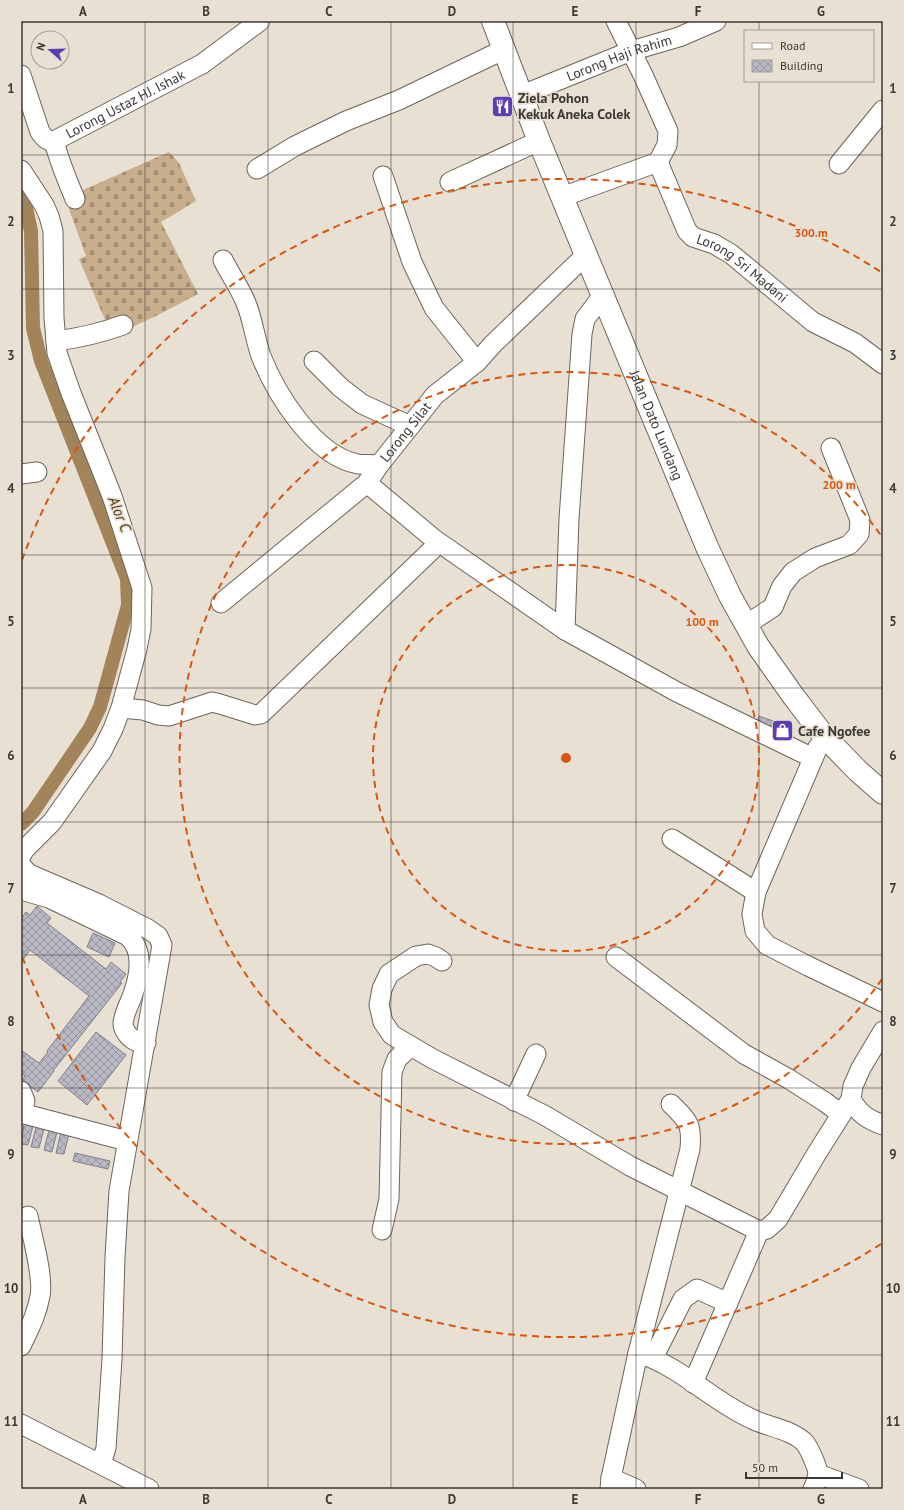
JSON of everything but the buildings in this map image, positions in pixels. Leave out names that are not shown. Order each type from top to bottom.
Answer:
[{"type":"main road","name":"Jalan Dato Lundang","points":[[493,21],[539,141],[707,547],[746,625],[758,646],[823,735],[858,772],[883,793]]},
{"type":"street","name":"Lorong Ustaz HJ. Ishak","points":[[21,75],[40,132],[48,141],[54,141],[202,64],[260,21]]},
{"type":"street","points":[[562,197],[658,162],[667,145],[668,131],[616,21]]},
{"type":"street","name":"Lorong Haji Rahim","points":[[522,95],[631,51],[679,37],[716,21]]},
{"type":"street","points":[[257,169],[295,146],[346,121],[399,100],[505,49]]},
{"type":"street","points":[[839,164],[883,110]]},
{"type":"street","points":[[54,141],[59,160],[75,199]]},
{"type":"street","points":[[450,182],[539,141]]},
{"type":"street","name":"Lorong Sri Madani","points":[[658,162],[687,230],[693,237],[714,244],[731,254],[813,322],[855,343],[883,364]]},
{"type":"street","points":[[21,170],[44,205],[53,231],[54,318],[60,363],[112,496],[142,588],[142,616],[138,642],[121,708],[113,729],[102,751],[52,822],[24,850],[21,856]]},
{"type":"street","points":[[383,176],[412,262],[434,308],[477,362]]},
{"type":"street","name":"Lorong Silat","points":[[221,603],[367,483],[379,465],[435,396],[477,362],[493,344],[586,255]]},
{"type":"street","points":[[223,260],[246,303],[261,355],[272,381],[286,405],[319,443],[338,456],[357,464],[379,465]]},
{"type":"street","points":[[565,630],[569,519],[582,334],[585,319],[603,295]]},
{"type":"street","points":[[56,341],[82,338],[123,325]]},
{"type":"street","points":[[314,361],[340,387],[362,404],[410,426]]},
{"type":"street","points":[[746,625],[773,607],[782,586],[793,572],[815,558],[849,545],[859,534],[860,520],[831,448]]},
{"type":"street","points":[[367,483],[439,543],[565,630],[677,692],[813,758]]},
{"type":"street","points":[[121,708],[143,710],[158,715],[169,716],[212,702],[255,715],[261,714],[439,543]]},
{"type":"street","points":[[823,735],[756,892],[752,914],[755,931],[767,945],[883,1002]]},
{"type":"street","points":[[672,839],[756,892]]},
{"type":"street","points":[[21,866],[29,874],[99,904],[148,929],[158,936],[162,945],[146,1043],[127,1141],[119,1198],[115,1257],[112,1359],[106,1448],[101,1464]]},
{"type":"street","points":[[21,890],[49,898],[128,936],[134,941],[138,951],[140,964],[134,992],[123,1023],[125,1031],[134,1040],[146,1043]]},
{"type":"street","points":[[442,961],[428,954],[416,956],[390,974],[382,989],[379,1005],[383,1022],[392,1035],[433,1059],[544,1115],[630,1166],[759,1231],[767,1229],[778,1218],[846,1106],[861,1068],[883,1031]]},
{"type":"street","points":[[616,957],[744,1054],[789,1079],[825,1102],[846,1106],[857,1110],[867,1118],[883,1125]]},
{"type":"street","points":[[382,1230],[389,1199],[392,1072],[397,1059],[411,1046]]},
{"type":"street","points":[[514,1101],[536,1054]]},
{"type":"street","points":[[21,1091],[25,1101],[22,1113],[127,1141]]},
{"type":"street","points":[[636,1489],[611,1484],[646,1356],[690,1149],[691,1132],[685,1118],[672,1104]]},
{"type":"street","points":[[21,1346],[35,1316],[41,1295],[40,1275],[28,1216]]},
{"type":"street","points":[[693,1383],[759,1231]]},
{"type":"street","points":[[646,1356],[683,1300],[697,1289],[728,1303]]},
{"type":"street","points":[[646,1356],[693,1383],[726,1406],[753,1420],[789,1433],[805,1443],[812,1457],[816,1481],[859,1489]]},
{"type":"street","points":[[21,1424],[149,1489]]},
{"type":"green space","points":[[169,152],[179,163],[196,201],[161,222],[198,294],[119,333],[108,327],[79,259],[86,256],[65,198]]},
{"type":"waterway","name":"Alor C","points":[[21,198],[26,208],[31,231],[33,328],[41,361],[127,579],[128,605],[100,707],[90,728],[33,812],[21,824]]},
{"type":"place","name":"Ziela Pohon Kekuk Aneka Colek","points":[[503,106]]},
{"type":"place","name":"Cafe Ngofee","points":[[782,731]]}]
